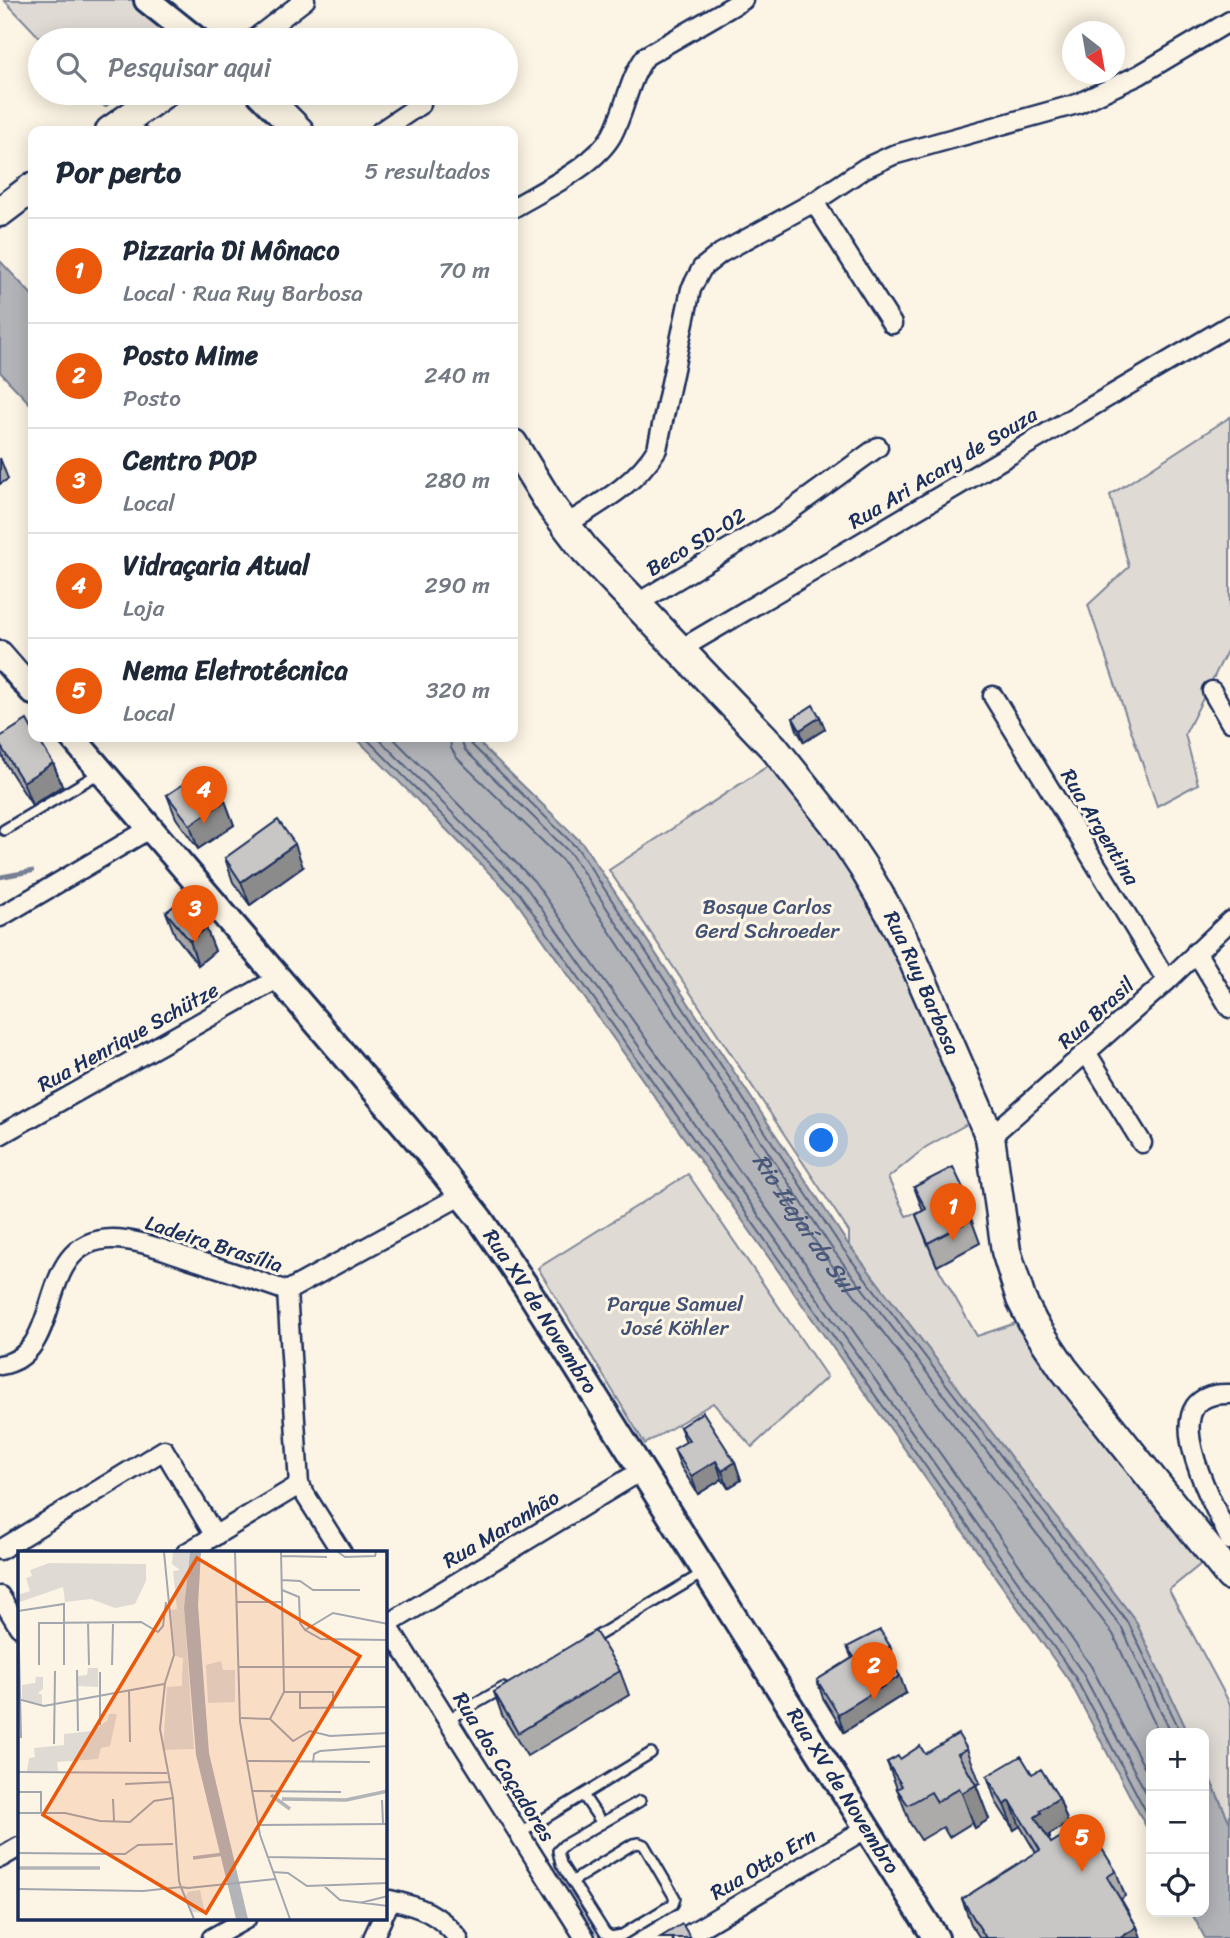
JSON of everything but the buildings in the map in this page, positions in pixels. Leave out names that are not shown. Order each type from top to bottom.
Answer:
[{"type":"main road","points":[[147,0],[182,28]]},
{"type":"main road","points":[[128,126],[151,105]]},
{"type":"main road","points":[[273,105],[294,126]]},
{"type":"main road","points":[[0,212],[28,192]]},
{"type":"main road","name":"Rua Ruy Barbosa","points":[[518,452],[585,551],[774,748],[834,823],[863,867],[911,955],[990,1137],[1006,1251],[1021,1300],[1033,1324],[1063,1368],[1230,1576]]},
{"type":"main road","points":[[1,658],[28,687]]},
{"type":"main road","name":"Rua XV de Novembro","points":[[76,742],[462,1195],[527,1288],[936,1938]]},
{"type":"street","points":[[269,28],[305,0]]},
{"type":"street","points":[[518,205],[599,152],[612,135],[635,71],[646,56],[744,0]]},
{"type":"street","points":[[565,525],[628,484],[647,466],[657,449],[691,289],[702,268],[721,253],[893,155],[1077,104],[1139,75],[1230,20]]},
{"type":"street","points":[[388,126],[420,105]]},
{"type":"street","points":[[814,202],[892,324]]},
{"type":"street","name":"Rua Ari Acary de Souza","points":[[679,650],[1230,324]]},
{"type":"street","name":"Beco SD-02","points":[[636,604],[780,518],[878,447]]},
{"type":"street","points":[[1212,691],[1230,722]]},
{"type":"street","name":"Rua Argentina","points":[[993,696],[1167,981]]},
{"type":"street","points":[[0,917],[151,828]]},
{"type":"street","name":"Rua Brasil","points":[[990,1137],[1167,981],[1230,921]]},
{"type":"street","points":[[1196,952],[1230,1008]]},
{"type":"street","name":"Rua Henrique Schütze","points":[[0,1135],[279,978]]},
{"type":"street","points":[[1086,1052],[1142,1143]]},
{"type":"street","name":"Ladeira Brasília","points":[[0,1365],[17,1361],[33,1346],[64,1267],[72,1255],[90,1242],[109,1239],[139,1242],[287,1291],[462,1195]]},
{"type":"street","points":[[287,1291],[299,1485],[341,1551]]},
{"type":"street","points":[[1230,1394],[1218,1393],[1203,1400],[1190,1415],[1188,1431],[1196,1464],[1230,1541]]},
{"type":"street","points":[[0,1550],[164,1450],[215,1536]]},
{"type":"street","name":"Rua Maranhão","points":[[387,1623],[642,1471]]},
{"type":"street","points":[[189,1551],[299,1485]]},
{"type":"street","points":[[0,1596],[18,1625]]},
{"type":"street","name":"Rua dos Caçadores","points":[[387,1626],[584,1938]]},
{"type":"street","name":"Rua Otto Ern","points":[[683,1938],[867,1828]]},
{"type":"street","points":[[0,1858],[18,1848]]},
{"type":"street","points":[[387,1904],[428,1911],[444,1921],[458,1938]]},
{"type":"street","points":[[212,1938],[244,1920]]},
{"type":"street","points":[[373,1938],[382,1920]]},
{"type":"lane","points":[[4,830],[102,771]]},
{"type":"lane","points":[[583,1644],[705,1572]]},
{"type":"lane","points":[[447,1720],[515,1682]]},
{"type":"lane","points":[[519,1834],[651,1753]]},
{"type":"lane","points":[[583,1795],[602,1823]]},
{"type":"lane","points":[[573,1881],[633,1844],[639,1843],[644,1845],[675,1898],[673,1904],[622,1935],[611,1937],[605,1933],[561,1864],[558,1851],[640,1801]]},
{"type":"green space","points":[[4,0],[132,0],[163,23],[164,28],[31,28]]},
{"type":"green space","points":[[1230,417],[1230,645],[1185,734],[1198,784],[1157,806],[1088,605],[1129,567],[1110,495]]},
{"type":"green space","name":"Bosque Carlos Gerd Schroeder","points":[[780,758],[831,825],[944,1040],[967,1124],[926,1147],[888,1178],[906,1216],[923,1211],[934,1233],[925,1238],[937,1266],[977,1336],[1022,1321],[1202,1563],[1169,1590],[1230,1704],[1230,1823],[1209,1777],[1209,1728],[1186,1728],[1135,1620],[849,1245],[849,1232],[609,870]]},
{"type":"green space","name":"Parque Samuel José Köhler","points":[[688,1174],[827,1377],[752,1447],[713,1403],[645,1444],[538,1268]]},
{"type":"water","points":[[0,261],[28,291],[28,402],[0,372]]},
{"type":"water","name":"Rio Itajaí do Sul","points":[[360,742],[478,742],[583,844],[846,1241],[1135,1620],[1186,1728],[1146,1728],[1146,1826],[1070,1682],[513,897]]},
{"type":"water","points":[[1209,1777],[1230,1823],[1230,1938],[1205,1938],[1194,1917],[1209,1917]]},
{"type":"waterway","points":[[0,877],[32,871]]},
{"type":"place","name":"Vidraçaria Atual","points":[[204,824]]},
{"type":"place","name":"Centro POP","points":[[195,943]]},
{"type":"place","name":"Pizzaria Di Mônaco","points":[[953,1241]]},
{"type":"place","name":"Posto Mime","points":[[874,1700]]},
{"type":"place","name":"Nema Eletrotécnica","points":[[1082,1872]]}]
